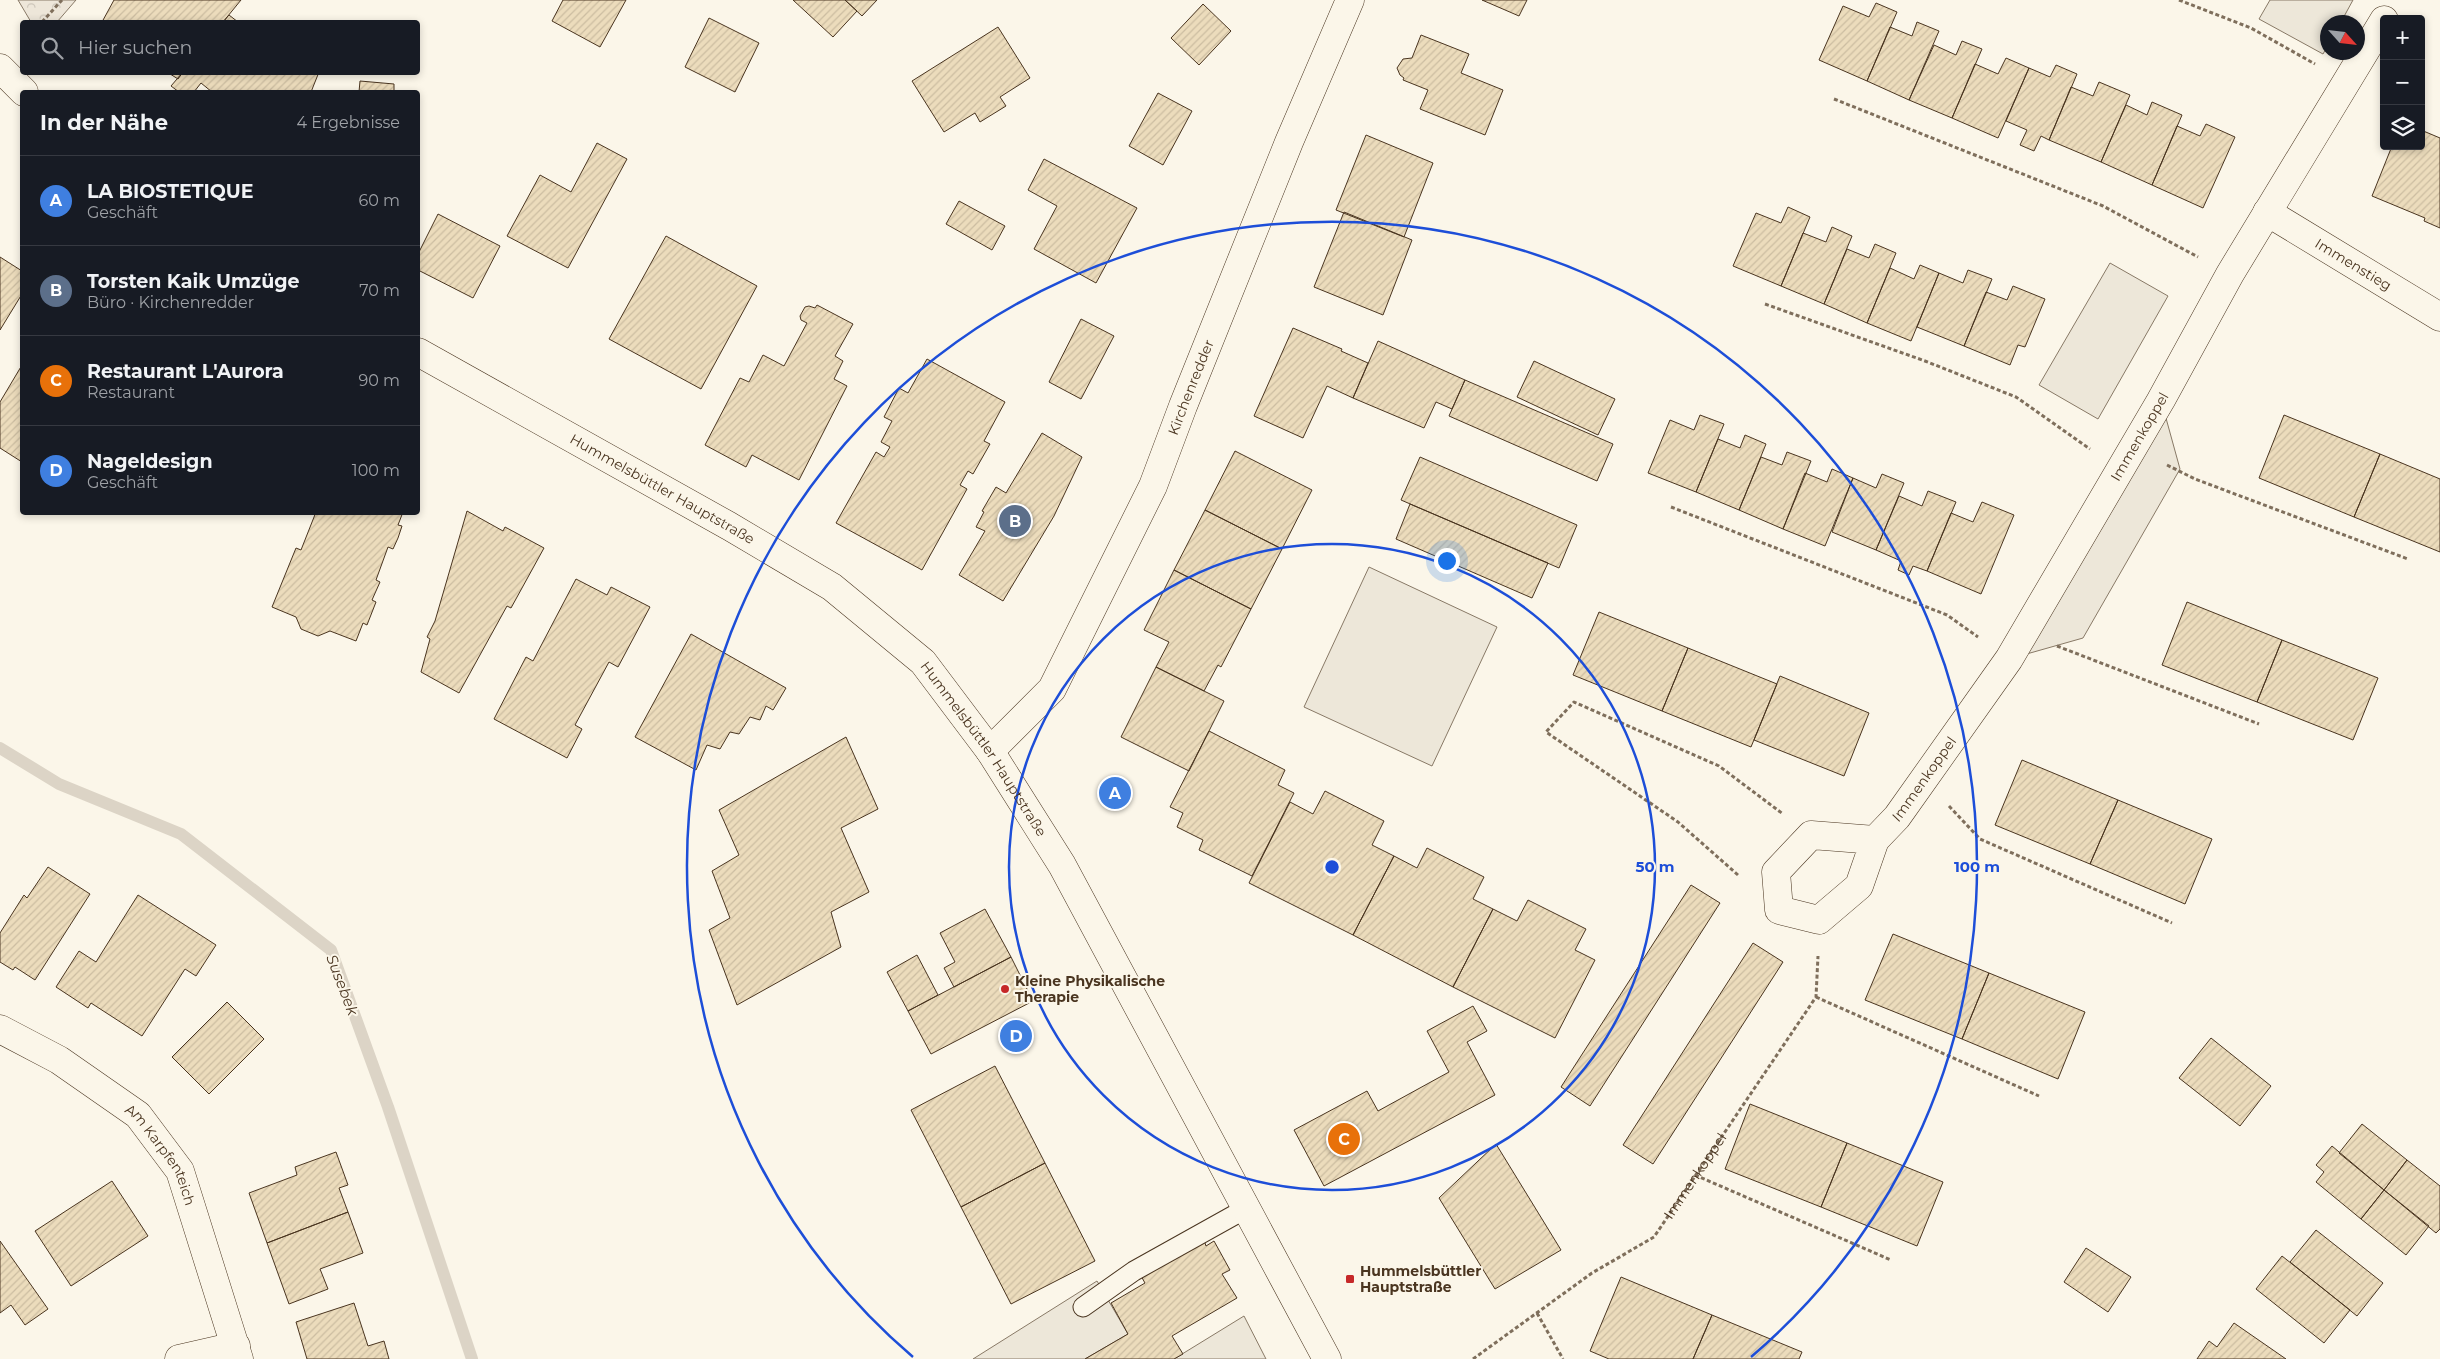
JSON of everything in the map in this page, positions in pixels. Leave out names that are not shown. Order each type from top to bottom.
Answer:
[{"type":"street","name":"Kirchenredder","points":[[990,751],[1052,689],[1153,486],[1278,169],[1350,0]]},
{"type":"street","name":"Immenkoppel","points":[[2387,15],[2396,0]]},
{"type":"street","name":"Immenkoppel","points":[[1819,920],[1859,886],[1874,840],[1897,817],[2009,659],[2126,459],[2230,274],[2380,26]]},
{"type":"street","points":[[0,68],[22,90]]},
{"type":"street","name":"Immenstieg","points":[[2267,212],[2440,317]]},
{"type":"street","name":"Hummelsbüttler Hauptstraße","points":[[420,353],[730,526],[832,587],[923,662],[990,751],[1062,865],[1327,1359]]},
{"type":"street","points":[[1819,920],[1779,910],[1776,872],[1811,835],[1874,840]]},
{"type":"street","name":"Am Karpfenteich","points":[[0,1029],[59,1060],[138,1115],[180,1171],[237,1352],[179,1359]]},
{"type":"lane","points":[[1083,1307],[1134,1271],[1247,1208]]},
{"type":"path","points":[[44,20],[62,0]]},
{"type":"path","points":[[2179,0],[2251,28],[2346,82]]},
{"type":"path","points":[[1834,98],[2102,206],[2230,274]]},
{"type":"path","points":[[1765,304],[1925,361],[2016,397],[2126,459],[2195,479],[2408,559]]},
{"type":"path","points":[[1671,507],[1947,615],[2009,659]]},
{"type":"path","points":[[2024,633],[2259,724]]},
{"type":"path","points":[[1779,910],[1678,822],[1546,732],[1574,702],[1719,766],[1811,835]]},
{"type":"path","points":[[1980,839],[2172,923]]},
{"type":"path","points":[[1819,920],[1816,997],[2039,1096]]},
{"type":"path","name":"Immenkoppel","points":[[1473,1359],[1592,1273],[1654,1237],[1816,997]]},
{"type":"path","points":[[1695,1175],[1891,1260]]},
{"type":"path","points":[[1537,1313],[1563,1359]]},
{"type":"green space","points":[[18,0],[76,0],[59,20],[30,20]]},
{"type":"shaded area","points":[[2270,0],[2353,0],[2345,15],[2320,15],[2320,52],[2259,19]]},
{"type":"shaded area","points":[[2110,263],[2168,296],[2098,419],[2039,385]]},
{"type":"shaded area","points":[[2161,400],[2180,469],[2083,638],[2009,659]]},
{"type":"shaded area","points":[[1369,567],[1497,627],[1432,766],[1304,707]]},
{"type":"shaded area","points":[[1097,1281],[1128,1334],[1085,1359],[973,1359]]},
{"type":"shaded area","points":[[1244,1316],[1266,1359],[1174,1359]]},
{"type":"building","points":[[114,0],[241,0],[225,20],[103,20]]},
{"type":"building","points":[[563,0],[626,0],[600,47],[552,21]]},
{"type":"building","points":[[793,0],[845,0],[857,11],[833,37]]},
{"type":"building","points":[[845,0],[877,0],[862,16]]},
{"type":"building","points":[[1482,0],[1527,0],[1519,16]]},
{"type":"building","points":[[1876,3],[1897,12],[1867,81],[1819,60],[1843,6],[1869,17]]},
{"type":"building","points":[[1203,4],[1231,31],[1199,65],[1171,38]]},
{"type":"building","points":[[229,15],[235,20],[225,20]]},
{"type":"building","points":[[709,18],[759,43],[735,92],[685,67]]},
{"type":"building","points":[[1917,22],[1939,31],[1909,100],[1867,81],[1890,27],[1912,36]]},
{"type":"building","points":[[998,27],[1030,78],[1000,97],[1006,106],[980,122],[975,113],[944,132],[912,81]]},
{"type":"building","points":[[1421,35],[1469,54],[1461,73],[1503,90],[1485,135],[1420,109],[1428,90],[1403,80],[1404,78],[1400,75],[1397,68],[1403,59],[1412,58]]},
{"type":"building","points":[[1962,41],[1982,49],[1952,118],[1909,100],[1934,45],[1956,55]]},
{"type":"building","points":[[2006,58],[2029,68],[1998,138],[1952,118],[1975,64],[1998,74]]},
{"type":"building","points":[[2056,65],[2077,74],[2049,140],[2041,136],[2034,151],[2020,145],[2027,130],[2006,121],[2029,68],[2050,77]]},
{"type":"building","points":[[172,75],[181,75],[178,79]]},
{"type":"building","points":[[180,75],[318,75],[312,90],[210,90],[201,83],[196,90],[176,90],[171,86]]},
{"type":"building","points":[[360,81],[394,84],[394,90],[359,90]]},
{"type":"building","points":[[2099,82],[2130,95],[2101,162],[2049,140],[2071,87],[2093,96]]},
{"type":"building","points":[[1158,93],[1192,111],[1163,165],[1129,146]]},
{"type":"building","points":[[2152,102],[2182,115],[2152,185],[2101,162],[2126,105],[2147,115]]},
{"type":"building","points":[[2206,124],[2235,137],[2203,208],[2152,185],[2177,126],[2200,136]]},
{"type":"building","points":[[2425,132],[2440,138],[2440,228],[2424,221],[2425,218],[2372,196],[2390,150],[2425,150]]},
{"type":"building","points":[[1366,135],[1433,163],[1404,237],[1336,210]]},
{"type":"building","points":[[597,143],[627,159],[568,268],[507,236],[540,175],[571,192]]},
{"type":"building","points":[[1044,159],[1137,208],[1096,283],[1034,249],[1057,206],[1028,190]]},
{"type":"building","points":[[959,201],[1005,226],[992,250],[946,224]]},
{"type":"building","points":[[1788,207],[1810,217],[1781,286],[1733,266],[1756,213],[1781,223]]},
{"type":"building","points":[[1344,212],[1412,240],[1383,315],[1314,287]]},
{"type":"building","points":[[438,214],[500,246],[473,298],[420,271],[420,250]]},
{"type":"building","points":[[1832,227],[1852,236],[1824,304],[1781,286],[1803,233],[1826,242]]},
{"type":"building","points":[[666,236],[757,286],[701,389],[609,339]]},
{"type":"building","points":[[1875,244],[1896,253],[1867,323],[1824,304],[1847,249],[1869,258]]},
{"type":"building","points":[[0,257],[20,270],[20,297],[0,330]]},
{"type":"building","points":[[1920,265],[1939,273],[1911,341],[1867,323],[1890,268],[1914,279]]},
{"type":"building","points":[[1968,270],[1992,279],[1964,346],[1917,327],[1939,273],[1963,283]]},
{"type":"building","points":[[2013,286],[2045,299],[2025,347],[2018,345],[2010,365],[1964,346],[1986,292],[2007,300]]},
{"type":"building","points":[[817,305],[853,324],[835,356],[843,361],[834,379],[847,386],[799,480],[752,455],[746,467],[705,445],[740,378],[749,382],[763,355],[784,366],[807,323],[801,320],[800,316],[805,307],[815,308]]},
{"type":"building","points":[[1081,319],[1114,336],[1081,399],[1049,382]]},
{"type":"building","points":[[1293,328],[1342,349],[1341,351],[1368,363],[1353,398],[1327,386],[1303,438],[1254,416]]},
{"type":"building","points":[[1378,341],[1465,380],[1452,409],[1436,402],[1424,428],[1353,398]]},
{"type":"building","points":[[927,359],[1005,402],[984,441],[990,444],[973,474],[968,471],[960,485],[967,489],[922,570],[836,523],[876,452],[884,457],[890,447],[881,442],[892,421],[884,417],[899,388],[908,393]]},
{"type":"building","points":[[1534,361],[1615,399],[1598,435],[1517,397]]},
{"type":"building","points":[[20,368],[20,461],[0,448],[0,402]]},
{"type":"building","points":[[1465,380],[1613,444],[1597,481],[1449,416]]},
{"type":"building","points":[[1700,415],[1724,424],[1696,492],[1648,473],[1670,420],[1694,430]]},
{"type":"building","points":[[2284,415],[2380,454],[2354,517],[2259,478]]},
{"type":"building","points":[[1042,433],[1082,457],[1054,516],[1003,601],[959,575],[985,531],[976,527],[984,512],[982,511],[996,487],[1006,493]]},
{"type":"building","points":[[1745,435],[1766,444],[1739,510],[1696,492],[1718,439],[1740,448]]},
{"type":"building","points":[[1235,451],[1312,490],[1282,549],[1205,510]]},
{"type":"building","points":[[1787,452],[1811,461],[1783,529],[1739,510],[1761,457],[1782,465]]},
{"type":"building","points":[[2380,454],[2440,479],[2440,552],[2354,517]]},
{"type":"building","points":[[1420,457],[1577,525],[1559,568],[1401,500]]},
{"type":"building","points":[[1832,469],[1853,478],[1825,546],[1783,529],[1805,473],[1827,482]]},
{"type":"building","points":[[1882,474],[1904,483],[1876,550],[1832,532],[1853,478],[1876,488]]},
{"type":"building","points":[[1928,491],[1956,502],[1927,571],[1913,566],[1909,575],[1898,570],[1901,561],[1876,550],[1899,496],[1922,506]]},
{"type":"building","points":[[1982,502],[2014,515],[1981,594],[1927,571],[1951,513],[1973,522]]},
{"type":"building","points":[[1410,504],[1548,563],[1532,598],[1396,539]]},
{"type":"building","points":[[1205,510],[1282,549],[1251,609],[1174,570]]},
{"type":"building","points":[[467,511],[503,531],[505,527],[544,548],[511,608],[507,606],[459,693],[421,672],[430,639],[427,637],[435,621]]},
{"type":"building","points":[[315,515],[402,515],[398,525],[402,526],[398,538],[393,549],[388,547],[376,580],[380,582],[372,600],[376,602],[367,625],[363,623],[356,641],[330,631],[318,636],[301,629],[296,617],[272,607],[296,548],[301,550]]},
{"type":"building","points":[[1174,570],[1251,609],[1221,667],[1218,665],[1204,691],[1156,667],[1169,642],[1144,630]]},
{"type":"building","points":[[576,579],[607,595],[611,587],[650,607],[618,667],[609,662],[575,725],[582,729],[567,758],[494,719],[526,657],[533,661]]},
{"type":"building","points":[[2187,602],[2282,640],[2257,702],[2162,665]]},
{"type":"building","points":[[1599,612],[1688,648],[1662,711],[1573,675]]},
{"type":"building","points":[[691,634],[786,688],[773,710],[766,706],[760,720],[750,717],[739,734],[730,732],[720,749],[707,745],[696,770],[635,737]]},
{"type":"building","points":[[2282,640],[2378,678],[2353,740],[2257,702]]},
{"type":"building","points":[[1688,648],[1777,684],[1751,747],[1662,711]]},
{"type":"building","points":[[1156,667],[1224,701],[1189,771],[1121,737]]},
{"type":"building","points":[[1780,676],[1869,713],[1844,776],[1754,740]]},
{"type":"building","points":[[1209,731],[1285,770],[1278,785],[1294,793],[1252,876],[1199,850],[1203,840],[1177,827],[1183,813],[1170,807]]},
{"type":"building","points":[[846,737],[878,809],[841,828],[869,892],[831,912],[841,947],[737,1005],[709,930],[730,918],[712,871],[739,855],[719,810]]},
{"type":"building","points":[[2022,760],[2118,800],[2090,864],[1995,825]]},
{"type":"building","points":[[1325,791],[1384,821],[1372,845],[1394,856],[1353,935],[1249,883],[1290,802],[1313,814]]},
{"type":"building","points":[[2118,800],[2212,839],[2185,904],[2090,864]]},
{"type":"building","points":[[1427,848],[1484,877],[1473,899],[1493,909],[1453,987],[1353,935],[1394,856],[1417,868]]},
{"type":"building","points":[[48,867],[90,894],[35,980],[15,967],[13,970],[0,962],[0,933],[24,895],[27,898]]},
{"type":"building","points":[[1691,885],[1720,903],[1590,1106],[1561,1087]]},
{"type":"building","points":[[138,895],[216,945],[196,976],[185,969],[142,1036],[91,1003],[88,1008],[56,987],[79,951],[96,962]]},
{"type":"building","points":[[1528,900],[1586,929],[1575,950],[1595,960],[1555,1038],[1453,987],[1493,909],[1517,921]]},
{"type":"building","points":[[985,909],[1011,957],[954,987],[944,968],[955,962],[940,933]]},
{"type":"building","points":[[1893,934],[1989,973],[1962,1039],[1865,1000]]},
{"type":"building","points":[[1753,943],[1783,962],[1653,1164],[1623,1145]]},
{"type":"building","points":[[917,955],[938,995],[908,1011],[887,972]]},
{"type":"building","points":[[1011,957],[1033,1001],[931,1054],[908,1011]]},
{"type":"building","points":[[1989,973],[2085,1012],[2058,1079],[1962,1039]]},
{"type":"building","points":[[227,1002],[264,1039],[209,1094],[172,1057]]},
{"type":"building","points":[[1473,1006],[1487,1031],[1467,1042],[1495,1095],[1324,1186],[1294,1130],[1367,1091],[1378,1111],[1449,1072],[1427,1031]]},
{"type":"building","points":[[2211,1038],[2271,1086],[2240,1126],[2179,1078]]},
{"type":"building","points":[[995,1066],[1045,1163],[961,1207],[911,1110]]},
{"type":"building","points":[[1750,1104],[1847,1143],[1821,1207],[1725,1169]]},
{"type":"building","points":[[2362,1124],[2407,1160],[2384,1190],[2339,1153]]},
{"type":"building","points":[[1847,1143],[1943,1182],[1917,1246],[1821,1207]]},
{"type":"building","points":[[1496,1144],[1561,1250],[1495,1289],[1439,1198]]},
{"type":"building","points":[[2332,1146],[2384,1190],[2361,1219],[2316,1182],[2324,1172],[2316,1165]]},
{"type":"building","points":[[336,1152],[348,1185],[339,1188],[348,1212],[267,1243],[249,1193],[297,1175],[295,1167]]},
{"type":"building","points":[[2407,1160],[2440,1186],[2440,1229],[2436,1233],[2384,1190]]},
{"type":"building","points":[[1045,1163],[1095,1261],[1011,1304],[961,1207]]},
{"type":"building","points":[[112,1181],[148,1236],[71,1286],[35,1231]]},
{"type":"building","points":[[2384,1190],[2429,1226],[2406,1255],[2361,1219]]},
{"type":"building","points":[[348,1212],[363,1253],[320,1269],[328,1289],[289,1304],[267,1243]]},
{"type":"building","points":[[2316,1230],[2383,1283],[2357,1316],[2290,1262]]},
{"type":"building","points":[[1204,1240],[1206,1246],[1214,1241],[1230,1270],[1222,1274],[1237,1298],[1172,1336],[1183,1354],[1174,1359],[1085,1359],[1128,1334],[1111,1303],[1145,1283],[1141,1276]]},
{"type":"building","points":[[0,1241],[48,1309],[25,1325],[11,1305],[0,1313]]},
{"type":"building","points":[[2086,1248],[2131,1277],[2108,1312],[2064,1282]]},
{"type":"building","points":[[2282,1256],[2350,1310],[2324,1343],[2256,1289]]},
{"type":"building","points":[[1621,1277],[1712,1315],[1693,1359],[1609,1359],[1590,1351]]},
{"type":"building","points":[[354,1303],[368,1346],[384,1341],[389,1359],[307,1359],[296,1322]]},
{"type":"building","points":[[1712,1315],[1802,1352],[1799,1359],[1693,1359]]},
{"type":"building","points":[[2234,1323],[2286,1359],[2197,1359],[2209,1341],[2217,1347]]},
{"type":"waterway","name":"Susebek","points":[[0,748],[59,784],[181,834],[331,950],[388,1107],[472,1359]]},
{"type":"place","name":"Torsten Kaik Umzüge","points":[[1015,521]]},
{"type":"place","name":"LA BIOSTETIQUE","points":[[1115,793]]},
{"type":"place","name":"Kleine Physikalische Therapie","points":[[1005,989]]},
{"type":"place","name":"Nageldesign","points":[[1016,1036]]},
{"type":"place","name":"Restaurant L'Aurora","points":[[1344,1139]]},
{"type":"place","name":"Hummelsbüttler Hauptstraße","points":[[1350,1279]]}]
